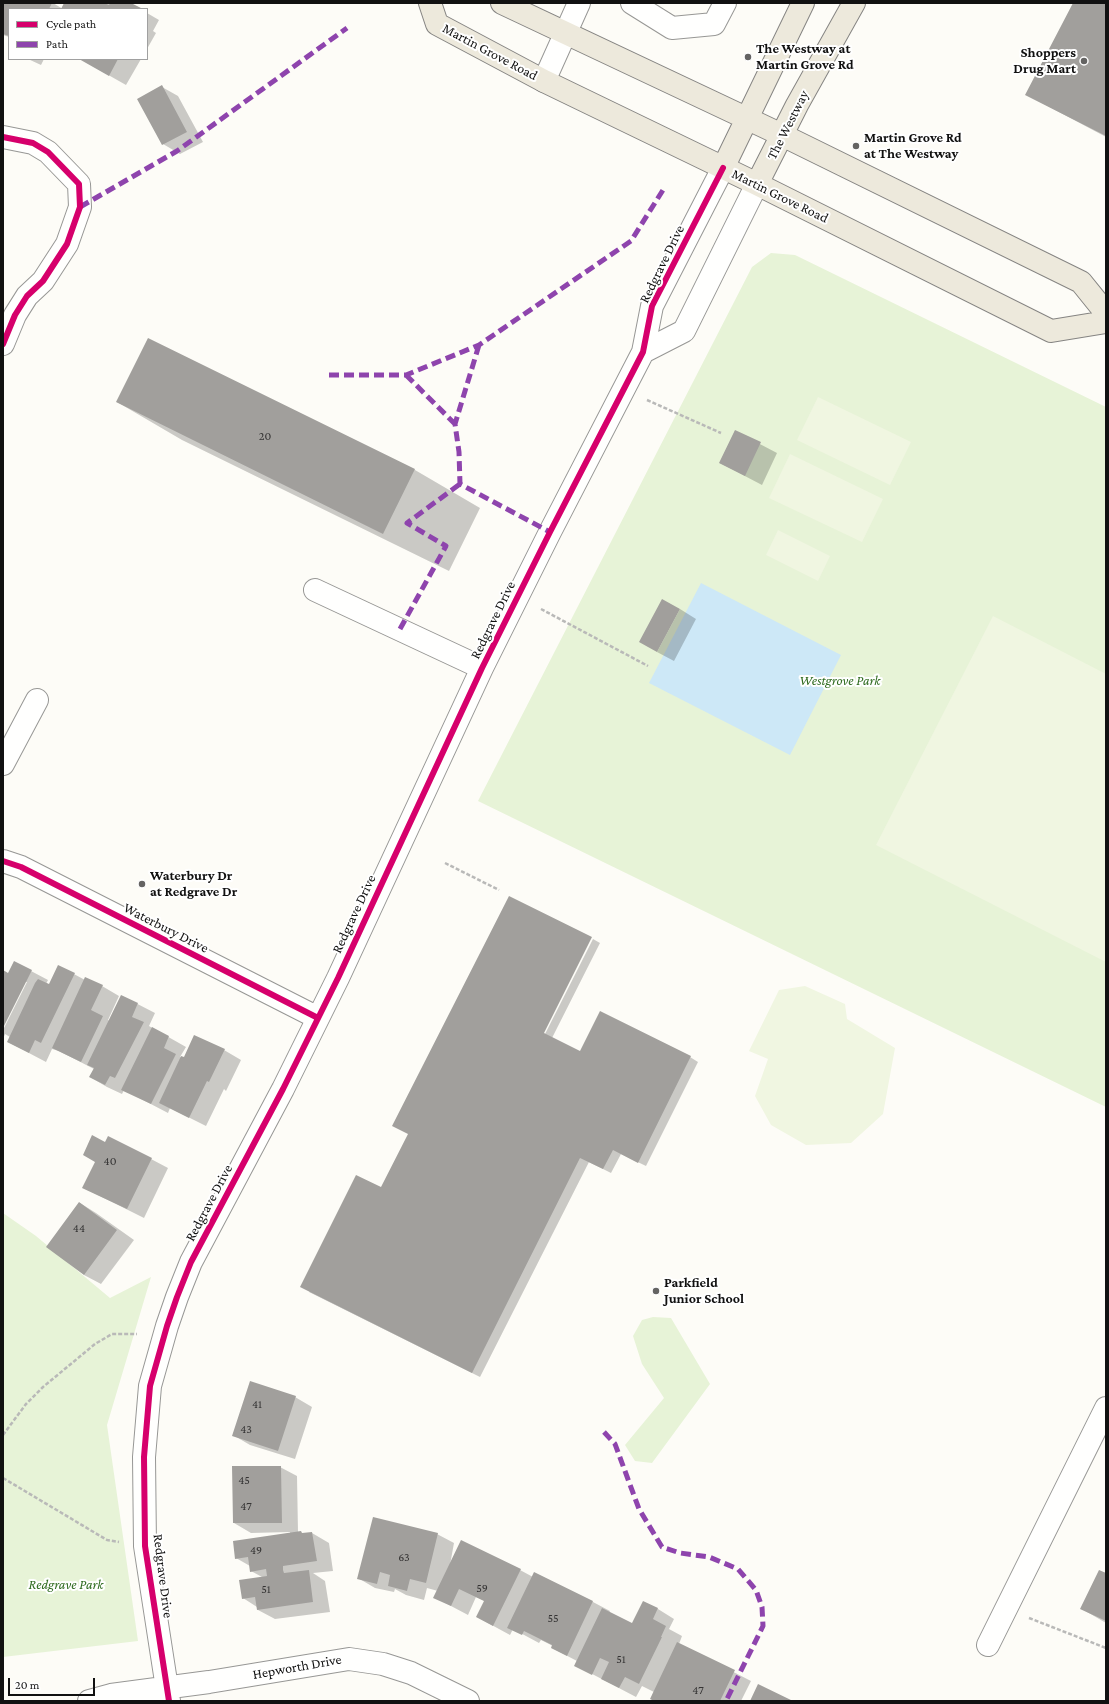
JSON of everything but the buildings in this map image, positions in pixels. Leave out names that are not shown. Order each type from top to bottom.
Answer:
[{"type":"main road","name":"Martin Grove Road","points":[[430,3],[437,24],[544,81],[757,184],[1051,331],[1106,322]]},
{"type":"main road","points":[[502,3],[782,135],[1081,282],[1106,313]]},
{"type":"main road","points":[[723,168],[803,3]]},
{"type":"main road","name":"The Westway","points":[[757,184],[854,3]]},
{"type":"street","points":[[544,81],[579,3]]},
{"type":"street","points":[[632,3],[672,28],[714,24],[725,3]]},
{"type":"street","points":[[3,137],[33,143],[48,152],[79,184],[80,207],[67,244],[43,281],[27,296],[15,315],[3,344]]},
{"type":"street","name":"Redgrave Drive","points":[[168,1694],[145,1546],[143,1490],[146,1422],[150,1386],[165,1334],[191,1262],[284,1089],[482,668],[643,352],[652,306],[723,168]]},
{"type":"street","points":[[643,352],[684,331],[757,184]]},
{"type":"street","points":[[315,590],[482,668]]},
{"type":"street","points":[[3,764],[37,700]]},
{"type":"street","name":"Waterbury Drive","points":[[3,861],[21,867],[318,1018]]},
{"type":"street","points":[[988,1645],[1106,1408]]},
{"type":"street","name":"Hepworth Drive","points":[[89,1701],[111,1695],[168,1694],[209,1682],[349,1659],[383,1664],[411,1674],[468,1701]]},
{"type":"path","points":[[624,389],[721,433]]},
{"type":"path","points":[[518,597],[648,666]]},
{"type":"path","points":[[445,864],[499,890]]},
{"type":"path","points":[[3,1435],[26,1404],[42,1387],[105,1337],[112,1334],[165,1334]]},
{"type":"path","points":[[3,1478],[107,1540],[145,1546]]},
{"type":"path","points":[[1007,1609],[1106,1648]]},
{"type":"green space","name":"Westgrove Park","points":[[771,253],[795,255],[1106,407],[1106,1107],[478,801],[752,267]]},
{"type":"green space","points":[[818,397],[911,442],[890,485],[797,440]]},
{"type":"green space","points":[[790,454],[883,499],[862,542],[769,498]]},
{"type":"green space","points":[[778,530],[830,556],[818,581],[766,555]]},
{"type":"green space","points":[[993,616],[1106,674],[1106,962],[876,845]]},
{"type":"green space","points":[[805,986],[845,1004],[847,1019],[895,1048],[883,1114],[851,1143],[806,1145],[771,1125],[755,1096],[768,1059],[749,1051],[779,990]]},
{"type":"green space","name":"Redgrave Park","points":[[3,1213],[36,1236],[110,1298],[151,1277],[107,1425],[138,1641],[3,1657]]},
{"type":"green space","points":[[653,1317],[671,1318],[710,1384],[652,1463],[635,1461],[625,1445],[664,1398],[642,1364],[633,1336],[642,1320]]},
{"type":"water","points":[[701,583],[841,655],[790,755],[649,683]]},
{"type":"marked path","points":[[80,207],[177,151],[347,28]]},
{"type":"marked path","points":[[329,375],[406,375],[479,345],[631,241],[663,190]]},
{"type":"marked path","points":[[479,345],[455,424],[459,452],[460,484],[550,532]]},
{"type":"marked path","points":[[406,375],[455,424]]},
{"type":"marked path","points":[[400,629],[446,546],[407,523],[460,484]]},
{"type":"marked path","points":[[604,1432],[615,1444],[639,1509],[662,1547],[680,1553],[709,1557],[738,1569],[756,1590],[762,1607],[763,1626],[726,1701]]},
{"type":"cycle path","points":[[3,137],[33,143],[48,152],[79,184],[80,207],[67,244],[43,281],[27,296],[15,315],[3,344]]},
{"type":"cycle path","points":[[169,1701],[145,1546],[144,1457],[150,1386],[177,1297],[191,1262],[283,1089],[338,978],[482,668],[643,352],[652,306],[723,168]]},
{"type":"cycle path","points":[[3,861],[21,867],[318,1018]]},
{"type":"place","name":"The Westway at Martin Grove Rd","points":[[748,57]]},
{"type":"place","name":"Shoppers Drug Mart","points":[[1084,61]]},
{"type":"place","name":"Martin Grove Rd at The Westway","points":[[856,146]]},
{"type":"place","name":"Waterbury Dr at Redgrave Dr","points":[[142,884]]},
{"type":"place","name":"Parkfield Junior School","points":[[656,1291]]}]
